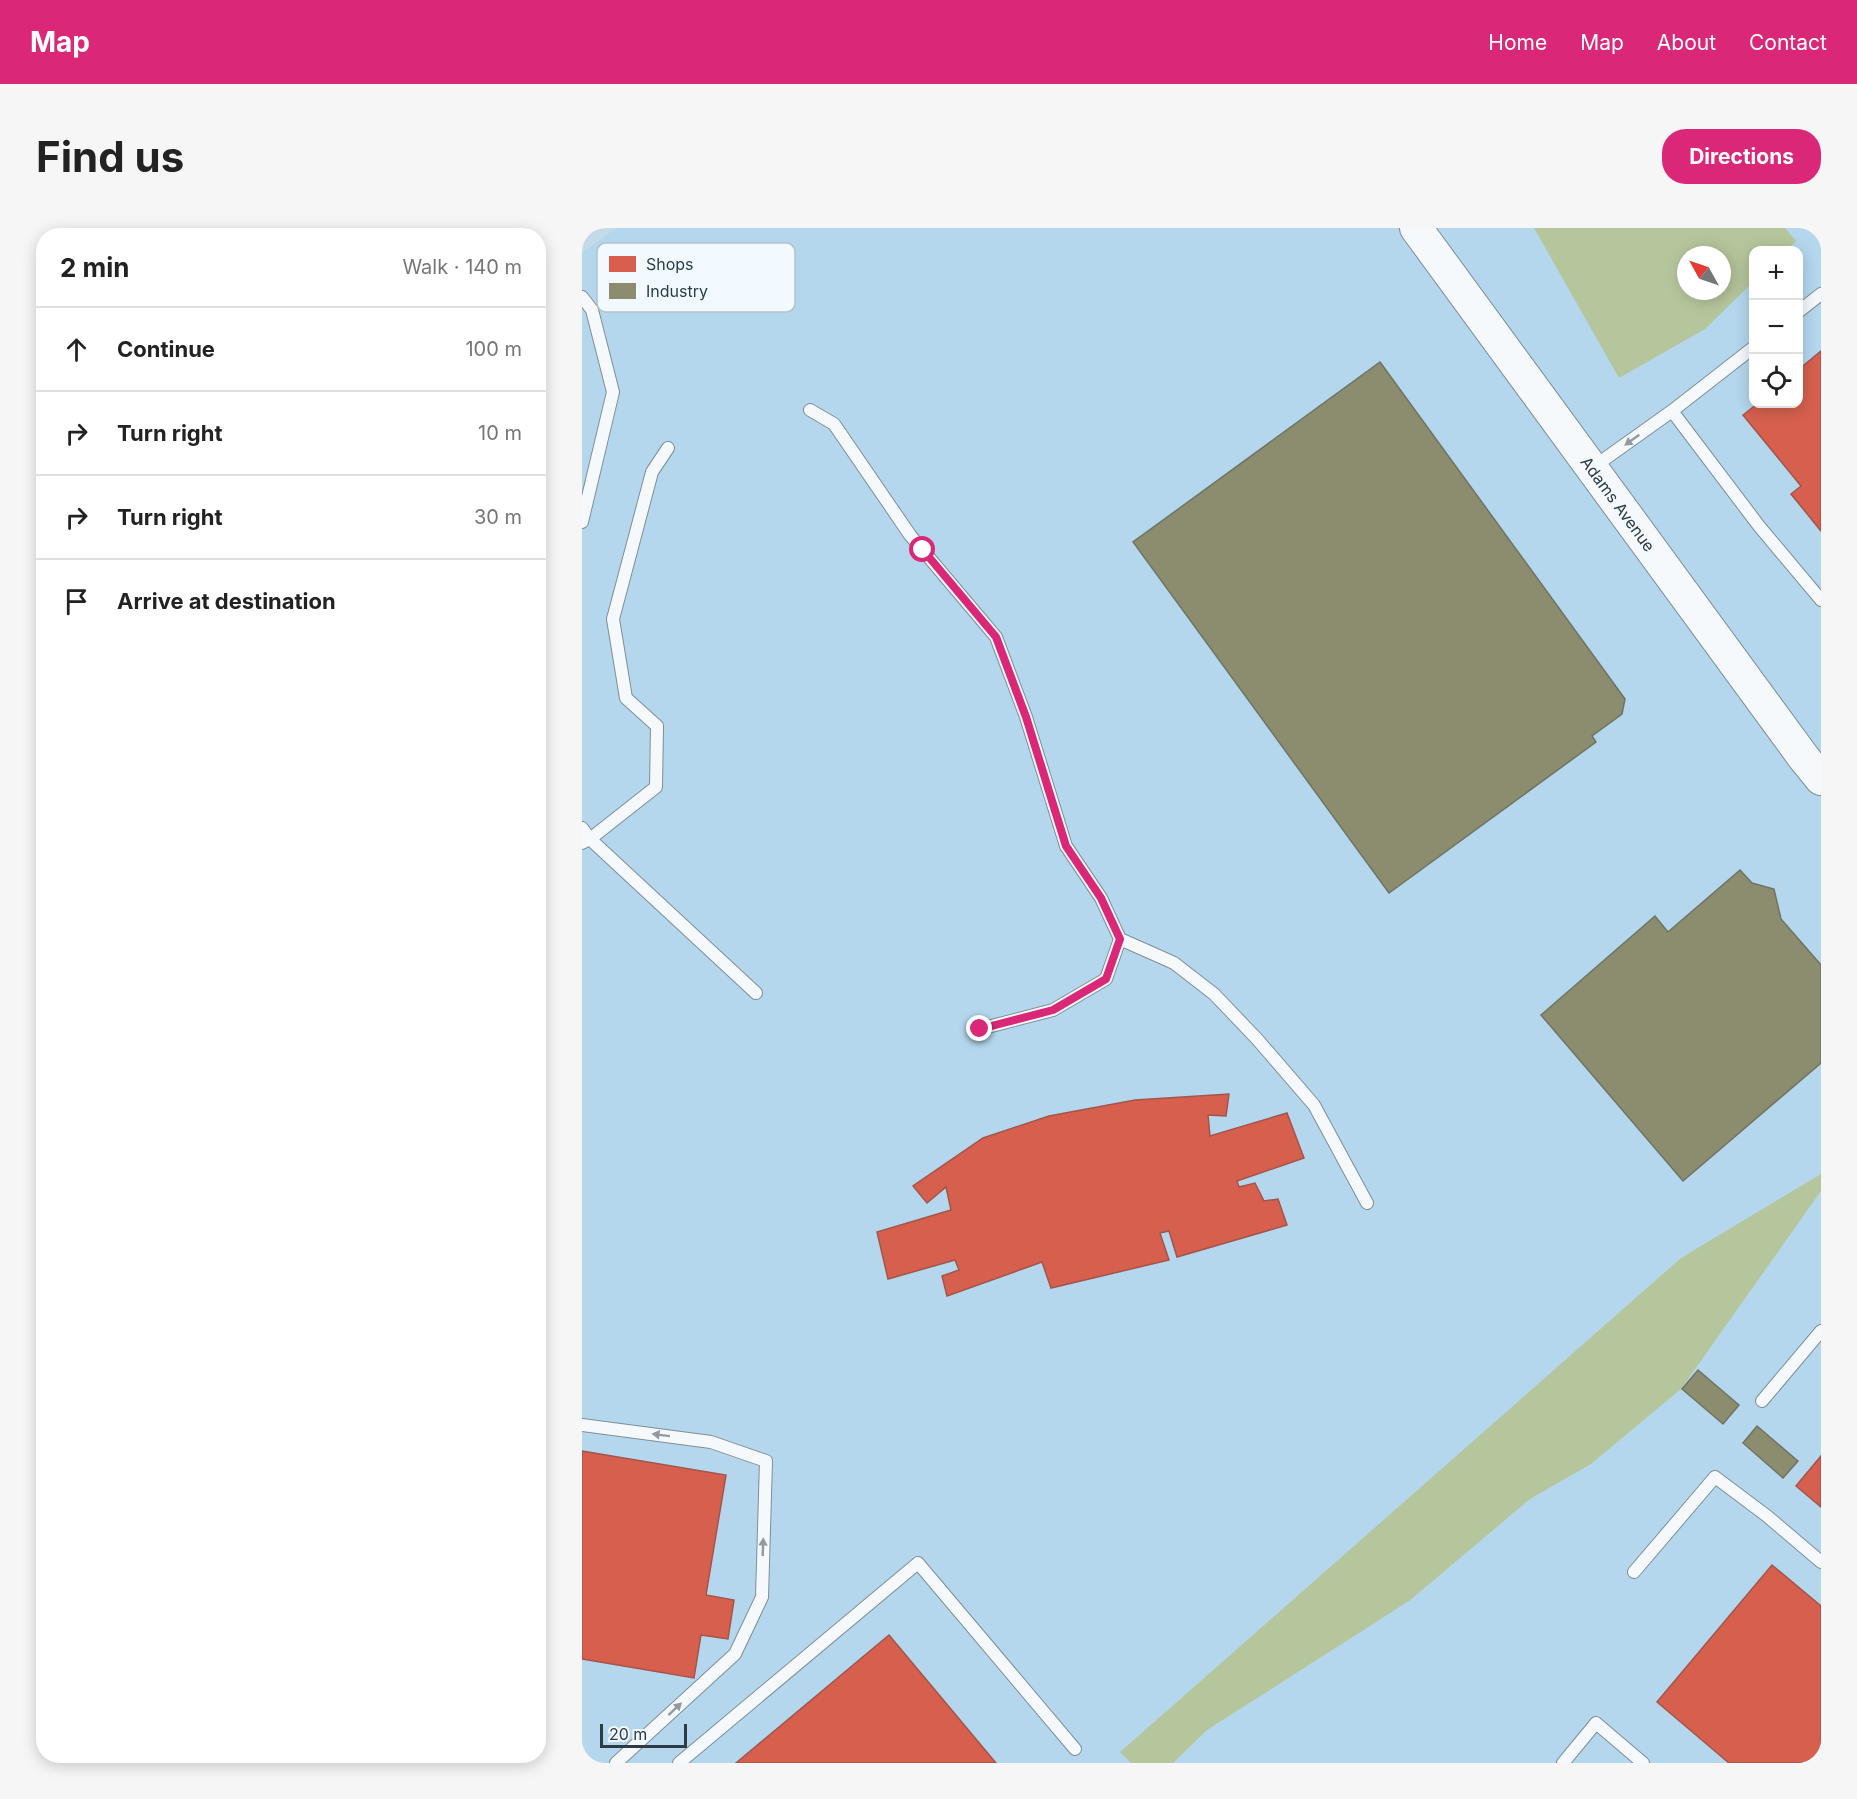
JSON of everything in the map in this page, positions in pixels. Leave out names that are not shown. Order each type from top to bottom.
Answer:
[{"type":"street","name":"Adams Avenue","points":[[1416,228],[1821,779]]},
{"type":"lane","points":[[1803,308],[1821,294]]},
{"type":"lane","points":[[582,297],[592,310],[613,392],[586,491],[582,522]]},
{"type":"lane","points":[[1592,468],[1672,411],[1749,351]]},
{"type":"lane","points":[[810,410],[834,424],[910,535],[996,637],[1026,717],[1066,846],[1101,898],[1120,939],[1174,963],[1214,994],[1257,1039],[1314,1105],[1367,1203]]},
{"type":"lane","points":[[1672,411],[1759,526],[1821,600]]},
{"type":"lane","points":[[586,841],[656,787],[657,726],[626,698],[613,620],[652,472],[668,448]]},
{"type":"lane","points":[[582,828],[586,841],[756,993]]},
{"type":"lane","points":[[980,1029],[1053,1010],[1106,979],[1120,939]]},
{"type":"lane","points":[[1762,1401],[1821,1331]]},
{"type":"lane","points":[[582,1425],[711,1442],[766,1461],[762,1597],[735,1654],[616,1763]]},
{"type":"lane","points":[[1634,1572],[1715,1477],[1767,1516],[1821,1562]]},
{"type":"lane","points":[[679,1763],[918,1563],[1075,1749]]},
{"type":"lane","points":[[1563,1763],[1596,1723],[1643,1763]]},
{"type":"shaded area","points":[[616,228],[1821,228],[1821,1763],[582,1763],[582,253]]},
{"type":"green space","points":[[1534,228],[1785,228],[1796,241],[1791,246],[1749,246],[1749,286],[1705,329],[1619,378]]},
{"type":"green space","points":[[1821,1174],[1821,1191],[1681,1389],[1591,1464],[1530,1499],[1409,1601],[1207,1730],[1173,1763],[1131,1763],[1120,1752],[1681,1258]]},
{"type":"building: Shops","points":[[1821,351],[1821,531],[1791,494],[1801,486],[1743,415],[1752,408],[1803,408],[1803,366]]},
{"type":"building: Shops","points":[[1229,1094],[1226,1116],[1208,1115],[1210,1136],[1287,1113],[1304,1158],[1237,1181],[1239,1187],[1255,1183],[1264,1201],[1278,1199],[1287,1225],[1177,1257],[1169,1231],[1160,1233],[1169,1260],[1051,1288],[1042,1262],[947,1296],[942,1276],[959,1270],[955,1260],[888,1279],[877,1232],[951,1210],[946,1187],[927,1203],[913,1186],[983,1138],[1049,1116],[1135,1100]]},
{"type":"building: Shops","points":[[582,1451],[726,1475],[706,1595],[734,1600],[728,1639],[701,1635],[694,1678],[582,1659]]},
{"type":"building: Shops","points":[[1821,1456],[1821,1507],[1796,1486]]},
{"type":"building: Shops","points":[[1772,1565],[1821,1606],[1821,1763],[1729,1763],[1657,1702]]},
{"type":"building: Shops","points":[[889,1635],[996,1763],[736,1763]]},
{"type":"building: Industry","points":[[1380,362],[1625,699],[1622,714],[1592,736],[1596,742],[1389,893],[1133,542]]},
{"type":"building: Industry","points":[[1740,870],[1752,883],[1774,889],[1781,919],[1821,965],[1821,1063],[1683,1181],[1541,1015],[1655,916],[1668,932]]},
{"type":"building: Industry","points":[[1698,1370],[1739,1405],[1723,1424],[1682,1389]]},
{"type":"building: Industry","points":[[1757,1426],[1798,1461],[1783,1478],[1743,1443]]},
{"type":"route","points":[[923,550],[996,637],[1026,717],[1066,846],[1101,898],[1120,939],[1106,979],[1053,1010],[980,1029]]}]
